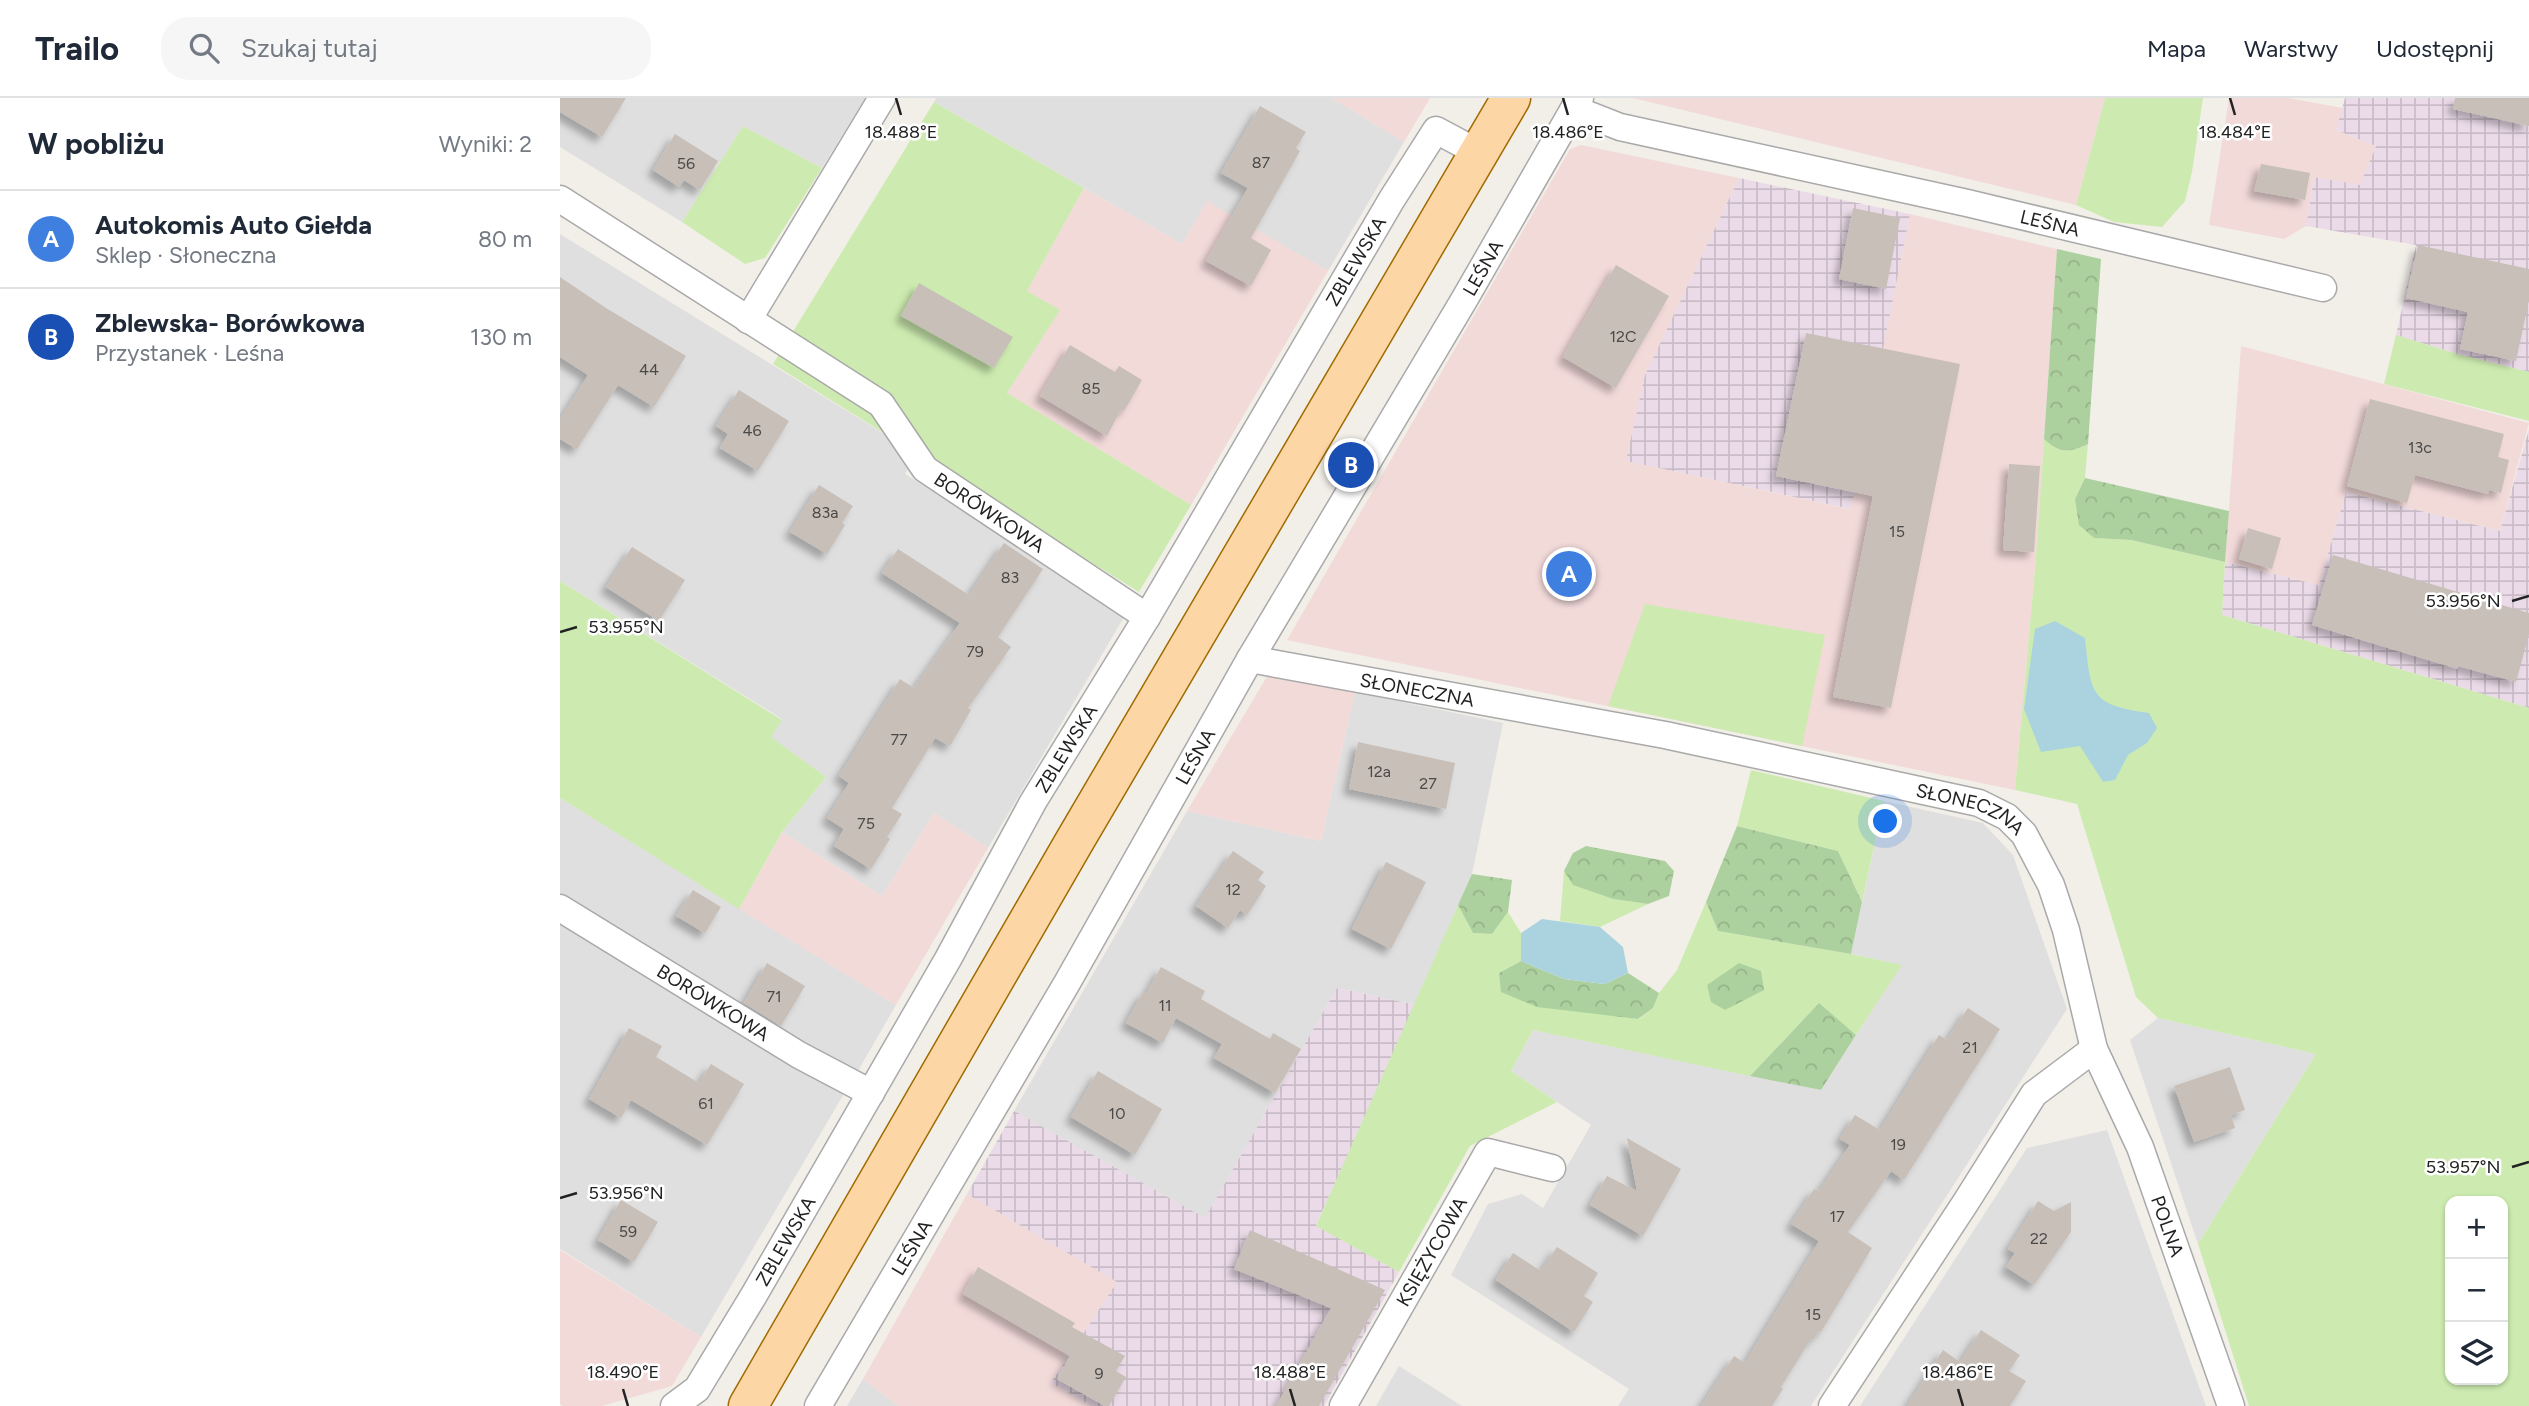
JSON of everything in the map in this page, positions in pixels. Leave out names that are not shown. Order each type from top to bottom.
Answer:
[{"type":"main road","points":[[748,1406],[1074,842],[1310,445],[1511,98]]},
{"type":"street","points":[[748,320],[882,98]]},
{"type":"street","name":"LEŚNA","points":[[818,1406],[1067,983],[1250,659],[1465,300],[1577,104],[1620,127],[1967,203],[2323,288]]},
{"type":"street","name":"ZBLEWSKA","points":[[674,1406],[697,1389],[948,959],[1033,802],[1147,617],[1392,199],[1436,130],[1479,153]]},
{"type":"street","name":"BORÓWKOWA","points":[[560,199],[881,404],[925,469],[1147,617]]},
{"type":"street","name":"SŁONECZNA","points":[[1250,659],[1665,734],[1979,803],[1993,809],[2007,817],[2024,834],[2051,885],[2066,930],[2094,1049]]},
{"type":"street","name":"BORÓWKOWA","points":[[560,908],[799,1055],[871,1093]]},
{"type":"street","points":[[1832,1406],[2034,1094],[2094,1049]]},
{"type":"street","name":"POLNA","points":[[2094,1049],[2140,1147],[2231,1406]]},
{"type":"street","name":"KSIĘŻYCOWA","points":[[1343,1406],[1488,1152],[1552,1168]]},
{"type":"shaded area","points":[[560,98],[865,98],[822,168],[743,126],[682,222],[560,147]]},
{"type":"shaded area","points":[[936,98],[1332,98],[1404,142],[1328,271],[1207,202],[1182,244],[934,102]]},
{"type":"shaded area","points":[[1332,98],[1430,98],[1404,142]]},
{"type":"shaded area","points":[[1633,98],[2105,98],[2076,205]]},
{"type":"shaded area","points":[[2229,98],[2288,98],[2343,108],[2336,130],[2376,146],[2360,186],[2314,177],[2306,226],[2284,239],[2209,225]]},
{"type":"shaded area","points":[[2345,98],[2529,98],[2529,372],[2396,335],[2416,245],[2306,226],[2314,177],[2360,185],[2376,146],[2336,130]]},
{"type":"shaded area","points":[[1581,145],[1739,178],[1645,375],[1627,461],[1850,509],[1910,214],[2057,249],[2036,558],[2015,790],[1287,640],[1570,149]]},
{"type":"shaded area","points":[[1739,178],[1910,214],[1851,509],[1626,461],[1645,375]]},
{"type":"shaded area","points":[[1084,188],[1182,244],[1207,201],[1328,271],[1191,505],[1007,393],[1059,310],[1027,291]]},
{"type":"shaded area","points":[[560,234],[917,454],[905,474],[1127,612],[988,848],[934,813],[882,896],[782,832],[826,777],[770,737],[782,719],[560,581]]},
{"type":"shaded area","points":[[2241,346],[2529,423],[2500,531],[2346,492],[2319,585],[2225,562]]},
{"type":"shaded area","points":[[2529,429],[2529,708],[2222,615],[2225,562],[2319,585],[2346,492],[2500,531]]},
{"type":"shaded area","points":[[1269,673],[1355,692],[1321,841],[1187,811]]},
{"type":"shaded area","points":[[1355,692],[1503,723],[1472,874],[1416,1005],[1337,988],[1205,1219],[1014,1111],[1187,811],[1321,841]]},
{"type":"shaded area","points":[[560,798],[896,1005],[855,1076],[560,894]]},
{"type":"shaded area","points":[[1884,801],[1983,823],[2013,855],[2067,1009],[1811,1406],[1618,1406],[1629,1389],[1451,1275],[1488,1204],[1522,1194],[1543,1208],[1591,1125],[1511,1071],[1533,1030],[1821,1090],[1901,965],[1851,954]]},
{"type":"shaded area","points":[[934,813],[988,848],[896,1005],[739,909],[782,832],[882,896]]},
{"type":"shaded area","points":[[560,918],[845,1092],[701,1337],[560,1249]]},
{"type":"shaded area","points":[[1337,988],[1416,1005],[1316,1225],[1399,1272],[1324,1406],[1092,1406],[1051,1383],[1117,1282],[967,1194],[1014,1111],[1205,1218]]},
{"type":"shaded area","points":[[2158,1018],[2316,1054],[2198,1244],[2130,1040]]},
{"type":"shaded area","points":[[2107,1130],[2206,1406],[1860,1406],[2027,1148]]},
{"type":"shaded area","points":[[967,1194],[1118,1282],[1051,1383],[1092,1406],[898,1406],[863,1379]]},
{"type":"shaded area","points":[[560,1250],[701,1337],[672,1386],[602,1406],[560,1404]]},
{"type":"shaded area","points":[[1399,1366],[1462,1406],[1376,1406]]},
{"type":"shaded area","points":[[863,1379],[898,1406],[847,1406]]},
{"type":"green space","points":[[2105,98],[2203,98],[2185,201],[2162,227],[2114,222],[2076,205]]},
{"type":"green space","points":[[934,102],[1084,188],[1027,291],[1060,310],[1007,393],[1191,505],[1139,592],[773,364]]},
{"type":"green space","points":[[743,126],[822,168],[765,258],[745,264],[682,222]]},
{"type":"green space","points":[[2057,249],[2101,259],[2088,444],[2070,450],[2060,450],[2044,439]]},
{"type":"green space","points":[[2396,335],[2529,372],[2529,421],[2384,384]]},
{"type":"green space","points":[[2044,439],[2060,450],[2075,449],[2088,444],[2085,478],[2075,499],[2094,538],[2131,540],[2225,562],[2222,615],[2529,708],[2529,1406],[2249,1406],[2198,1244],[2316,1054],[2158,1018],[2136,997],[2077,804],[2015,790]]},
{"type":"green space","points":[[2085,478],[2229,511],[2225,562],[2131,540],[2094,538],[2079,525],[2075,499]]},
{"type":"green space","points":[[560,581],[782,720],[771,737],[826,777],[782,832],[739,909],[560,798]]},
{"type":"green space","points":[[1645,604],[1825,635],[1802,746],[1608,706]]},
{"type":"green space","points":[[1751,770],[1884,801],[1862,902],[1838,851],[1737,826]]},
{"type":"green space","points":[[1737,826],[1838,851],[1862,902],[1851,954],[1718,931],[1706,902]]},
{"type":"green space","points":[[1586,846],[1665,861],[1674,871],[1669,896],[1648,904],[1613,899],[1573,885],[1564,871],[1573,853]]},
{"type":"green space","points":[[1564,871],[1574,885],[1613,899],[1648,904],[1600,927],[1560,921]]},
{"type":"green space","points":[[1472,874],[1512,880],[1508,912],[1492,934],[1473,933],[1458,905]]},
{"type":"green space","points":[[1706,902],[1718,931],[1902,965],[1856,1035],[1818,1004],[1750,1076],[1533,1030],[1511,1071],[1557,1102],[1470,1146],[1399,1272],[1316,1226],[1458,905],[1473,933],[1492,934],[1508,912],[1521,933],[1521,961],[1499,973],[1591,1012],[1639,1019],[1653,1008],[1659,993],[1677,970]]},
{"type":"green space","points":[[1521,961],[1564,979],[1605,984],[1628,973],[1659,993],[1653,1008],[1638,1019],[1537,1007],[1501,992],[1499,973]]},
{"type":"green space","points":[[1739,963],[1761,971],[1764,990],[1725,1010],[1711,1002],[1707,985]]},
{"type":"green space","points":[[1819,1003],[1856,1035],[1821,1090],[1750,1076]]},
{"type":"water","points":[[2055,621],[2085,638],[2089,672],[2097,693],[2115,706],[2149,713],[2157,728],[2147,743],[2128,755],[2115,780],[2103,782],[2080,746],[2041,752],[2024,709],[2035,629]]},
{"type":"water","points":[[1542,919],[1600,927],[1623,947],[1628,973],[1605,984],[1564,979],[1521,961],[1521,933]]},
{"type":"building","points":[[560,98],[626,98],[602,137],[560,112]]},
{"type":"building","points":[[2455,98],[2529,98],[2529,126],[2453,109]]},
{"type":"building","points":[[1260,106],[1306,132],[1296,148],[1300,151],[1251,238],[1271,250],[1251,286],[1206,261],[1248,188],[1221,173]]},
{"type":"building","points":[[675,134],[718,161],[700,190],[684,180],[679,187],[653,170]]},
{"type":"building","points":[[2261,164],[2310,173],[2305,200],[2254,191]]},
{"type":"building","points":[[1853,208],[1900,218],[1886,289],[1839,279]]},
{"type":"building","points":[[2418,245],[2529,269],[2529,300],[2516,361],[2460,349],[2468,312],[2406,298]]},
{"type":"building","points":[[1616,265],[1669,296],[1616,388],[1563,357]]},
{"type":"building","points":[[560,277],[686,356],[654,407],[618,385],[577,449],[560,439],[560,420],[588,375],[560,357]]},
{"type":"building","points":[[919,283],[1013,337],[994,368],[901,316]]},
{"type":"building","points":[[1806,333],[1960,364],[1891,708],[1833,697],[1873,496],[1776,476]]},
{"type":"building","points":[[1070,345],[1115,372],[1119,366],[1142,380],[1124,411],[1121,409],[1107,436],[1040,396]]},
{"type":"building","points":[[739,390],[789,421],[758,471],[720,448],[728,434],[716,426]]},
{"type":"building","points":[[2370,399],[2504,434],[2498,457],[2509,460],[2501,493],[2489,490],[2488,494],[2415,475],[2407,503],[2347,486]]},
{"type":"building","points":[[2009,464],[2040,466],[2034,552],[2003,550]]},
{"type":"building","points":[[819,485],[853,506],[827,554],[790,532]]},
{"type":"building","points":[[2248,528],[2281,538],[2272,569],[2239,559]]},
{"type":"building","points":[[1004,543],[1043,569],[998,637],[1011,647],[968,708],[971,710],[950,746],[935,738],[892,808],[902,814],[871,869],[834,846],[844,829],[827,818],[849,783],[839,776],[900,679],[914,688],[960,623],[882,573],[898,549],[969,595]]},
{"type":"building","points":[[632,547],[685,580],[659,621],[606,587]]},
{"type":"building","points":[[2333,555],[2529,613],[2529,634],[2516,682],[2458,666],[2458,669],[2312,625]]},
{"type":"building","points":[[1358,742],[1455,763],[1446,809],[1349,789]]},
{"type":"building","points":[[1233,851],[1264,872],[1258,880],[1266,886],[1247,915],[1240,910],[1228,928],[1196,906]]},
{"type":"building","points":[[1386,862],[1426,882],[1391,949],[1352,929]]},
{"type":"building","points":[[693,890],[721,907],[705,933],[676,916]]},
{"type":"building","points":[[767,963],[805,986],[781,1026],[744,1003]]},
{"type":"building","points":[[1161,967],[1205,991],[1201,999],[1270,1039],[1273,1033],[1301,1049],[1275,1093],[1214,1058],[1222,1044],[1176,1018],[1163,1043],[1126,1023]]},
{"type":"building","points":[[1968,1008],[2000,1029],[1904,1180],[1891,1171],[1848,1232],[1872,1248],[1821,1332],[1811,1339],[1772,1406],[1701,1406],[1734,1356],[1745,1363],[1819,1241],[1791,1224],[1814,1189],[1819,1191],[1850,1145],[1840,1139],[1855,1115],[1880,1130],[1939,1035],[1947,1040]]},
{"type":"building","points":[[629,1028],[662,1046],[656,1057],[699,1083],[711,1064],[744,1084],[707,1145],[631,1100],[621,1118],[589,1099]]},
{"type":"building","points":[[2230,1067],[2245,1110],[2231,1115],[2235,1128],[2194,1142],[2174,1086]]},
{"type":"building","points":[[1098,1071],[1162,1109],[1135,1155],[1071,1117]]},
{"type":"building","points":[[1627,1138],[1681,1169],[1643,1236],[1590,1205],[1607,1176],[1637,1191]]},
{"type":"building","points":[[621,1200],[658,1222],[634,1262],[598,1240]]},
{"type":"building","points":[[2038,1201],[2054,1211],[2071,1202],[2071,1232],[2034,1285],[2006,1267],[2015,1253],[2008,1249]]},
{"type":"building","points":[[1250,1230],[1385,1290],[1319,1406],[1276,1406],[1331,1308],[1234,1269]]},
{"type":"building","points":[[1557,1247],[1598,1273],[1584,1296],[1593,1302],[1574,1332],[1496,1280],[1513,1253],[1541,1271]]},
{"type":"building","points":[[978,1267],[1075,1323],[1072,1327],[1125,1356],[1116,1371],[1126,1377],[1109,1406],[1057,1379],[1070,1356],[963,1294]]},
{"type":"building","points":[[1981,1330],[2020,1355],[2009,1371],[2026,1381],[2010,1406],[1907,1406],[1943,1350],[1960,1362]]},
{"type":"place","name":"Zblewska- Borówkowa","points":[[1351,465]]},
{"type":"place","name":"Autokomis Auto Giełda","points":[[1569,574]]}]
